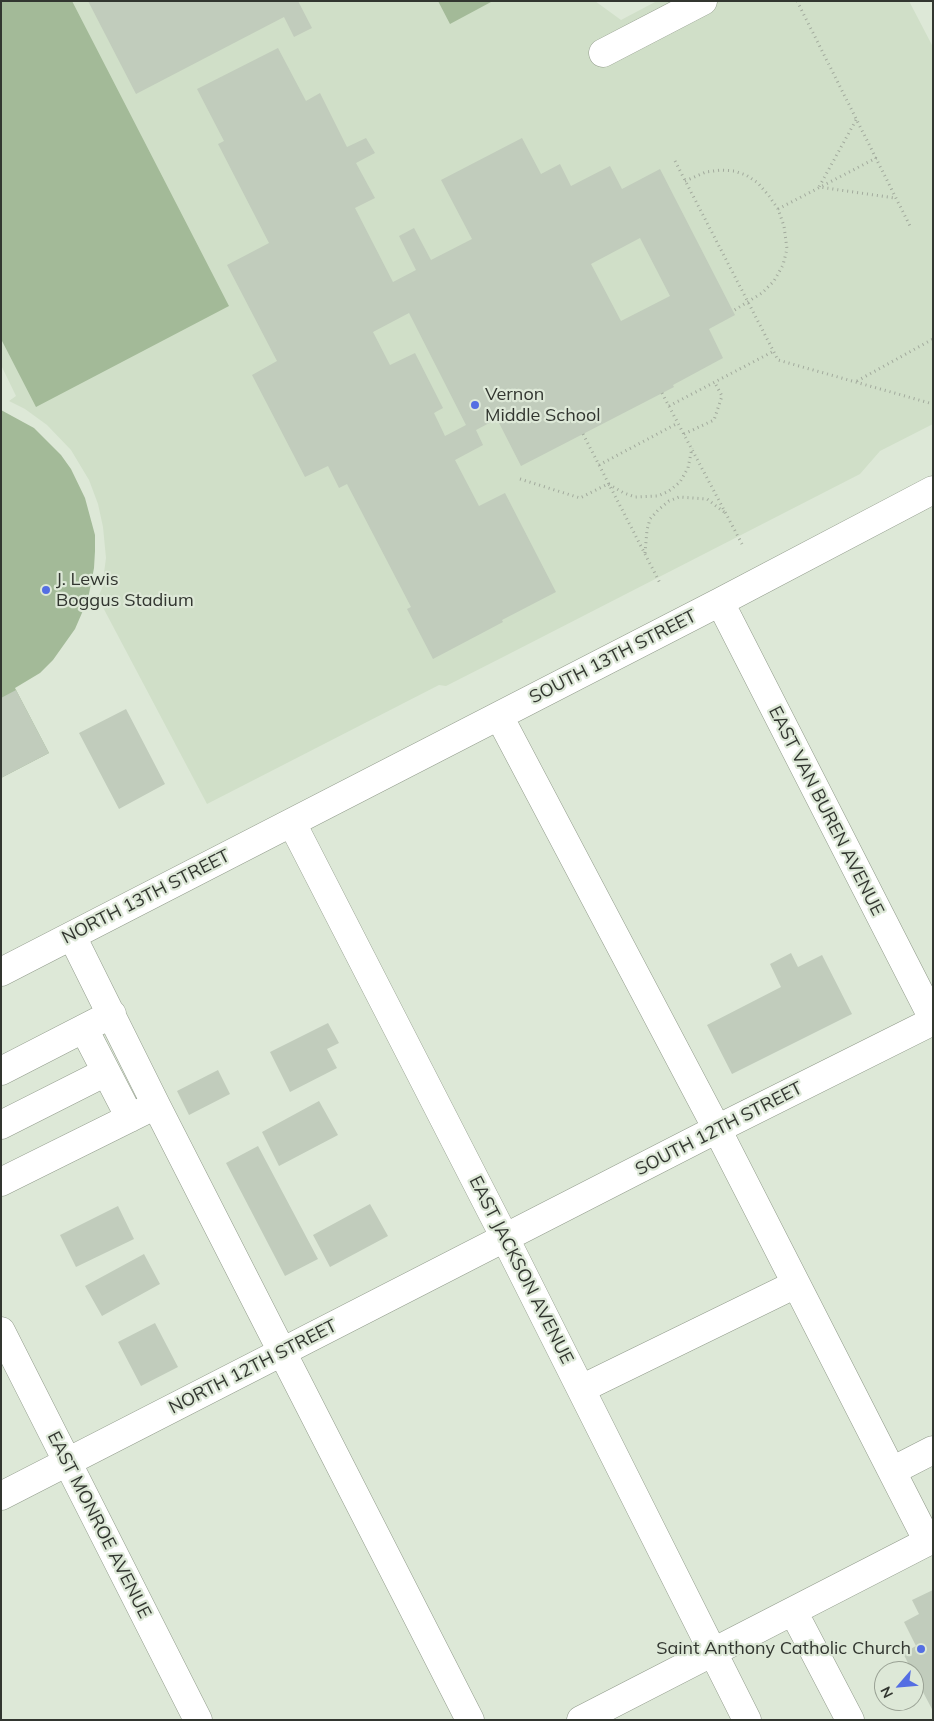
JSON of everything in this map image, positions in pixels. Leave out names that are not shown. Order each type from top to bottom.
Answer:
[{"type":"street","points":[[603,53],[703,1]]},
{"type":"street","name":"SOUTH 13TH STREET","points":[[292,822],[933,490]]},
{"type":"street","name":"EAST VAN BUREN AVENUE","points":[[720,602],[933,1020]]},
{"type":"street","points":[[499,716],[717,1129],[892,1472],[930,1540],[581,1720]]},
{"type":"street","name":"NORTH 13TH STREET","points":[[1,972],[292,822]]},
{"type":"street","name":"EAST JACKSON AVENUE","points":[[292,822],[505,1238],[747,1720]]},
{"type":"street","points":[[72,936],[156,1106],[470,1720]]},
{"type":"street","points":[[1,1071],[112,1014]]},
{"type":"street","name":"SOUTH 12TH STREET","points":[[505,1238],[933,1020]]},
{"type":"street","points":[[84,1029],[130,1118]]},
{"type":"street","points":[[1,1125],[106,1072]]},
{"type":"street","points":[[1,1182],[156,1106]]},
{"type":"street","name":"NORTH 12TH STREET","points":[[1,1496],[505,1238]]},
{"type":"street","points":[[581,1389],[796,1284]]},
{"type":"street","name":"EAST MONROE AVENUE","points":[[1,1330],[198,1720]]},
{"type":"street","points":[[892,1472],[933,1450]]},
{"type":"street","points":[[793,1611],[850,1720]]},
{"type":"path","points":[[797,1],[857,120],[878,157],[910,226]]},
{"type":"path","points":[[819,187],[857,120]]},
{"type":"path","points":[[778,209],[878,157]]},
{"type":"path","points":[[675,161],[778,360],[933,404]]},
{"type":"path","points":[[685,181],[706,172],[734,171],[746,175],[758,183],[778,209],[787,238],[787,249],[783,265],[774,281],[762,293],[733,311]]},
{"type":"path","points":[[819,187],[896,198]]},
{"type":"path","points":[[856,382],[933,339]]},
{"type":"path","points":[[669,406],[774,351]]},
{"type":"path","points":[[684,434],[714,420],[722,396],[715,383]]},
{"type":"path","points":[[662,393],[742,544]]},
{"type":"path","points":[[598,465],[678,423]]},
{"type":"path","points":[[582,434],[661,585]]},
{"type":"path","points":[[608,484],[624,494],[636,497],[646,498],[664,494],[680,482],[688,468],[692,448]]},
{"type":"path","points":[[520,479],[580,498],[608,484]]},
{"type":"path","points":[[645,554],[650,519],[669,501],[679,497],[707,499],[726,513]]},
{"type":"shaded area","name":"Vernon Middle School","points":[[1,1],[595,1],[621,20],[657,1],[909,1],[933,47],[933,424],[880,451],[860,474],[446,686],[439,685],[207,804],[98,598],[102,588],[106,558],[103,527],[98,504],[89,480],[71,450],[47,425],[25,409],[9,401],[16,396],[1,365]]},
{"type":"shaded area","points":[[1,1],[72,1],[229,306],[36,407],[1,339]]},
{"type":"shaded area","points":[[438,1],[490,1],[491,2],[450,24]]},
{"type":"shaded area","name":"J. Lewis Boggus Stadium","points":[[1,410],[34,428],[61,455],[71,469],[85,498],[95,535],[95,551],[88,599],[75,629],[53,660],[40,673],[15,688],[49,753],[1,778]]},
{"type":"building","points":[[88,1],[298,1],[312,28],[294,37],[284,17],[136,94]]},
{"type":"building","points":[[278,48],[306,101],[320,93],[347,147],[366,138],[375,153],[356,163],[375,198],[355,208],[393,282],[416,270],[399,236],[414,228],[431,260],[472,239],[441,180],[522,138],[541,174],[560,164],[571,186],[610,166],[622,189],[660,169],[735,315],[709,329],[723,358],[673,385],[674,387],[521,466],[497,419],[476,430],[483,445],[455,460],[479,506],[505,493],[556,592],[433,659],[407,609],[411,607],[347,484],[339,488],[328,466],[305,477],[252,375],[277,361],[227,265],[269,243],[218,144],[224,141],[197,89]],"holes":[[[640,238],[670,296],[621,321],[591,264]],[[409,313],[466,425],[445,436],[434,413],[443,408],[415,353],[390,365],[373,332]]]},
{"type":"building","points":[[16,690],[49,753],[1,778],[1,698]]},
{"type":"building","points":[[126,709],[165,784],[119,809],[79,733]]},
{"type":"building","points":[[791,953],[798,967],[822,955],[852,1014],[732,1074],[707,1025],[781,987],[770,964]]},
{"type":"building","points":[[328,1023],[339,1043],[327,1049],[337,1068],[290,1092],[270,1052]]},
{"type":"building","points":[[218,1070],[230,1094],[189,1115],[177,1091]]},
{"type":"building","points":[[319,1101],[338,1135],[279,1166],[262,1132]]},
{"type":"building","points":[[258,1146],[318,1259],[285,1276],[226,1163]]},
{"type":"building","points":[[370,1204],[388,1236],[330,1267],[313,1235]]},
{"type":"building","points":[[118,1206],[134,1239],[76,1267],[60,1235]]},
{"type":"building","points":[[144,1254],[160,1284],[102,1316],[85,1286]]},
{"type":"building","points":[[155,1323],[178,1367],[141,1386],[118,1342]]},
{"type":"building","name":"Saint Anthony Catholic Church","points":[[933,1590],[933,1711],[924,1694],[924,1661],[907,1661],[903,1653],[916,1646],[904,1622],[919,1614],[912,1600]]},
{"type":"place","name":"Vernon Middle School","points":[[475,405]]},
{"type":"place","name":"J. Lewis Boggus Stadium","points":[[46,590]]},
{"type":"place","name":"Saint Anthony Catholic Church","points":[[921,1649]]}]
